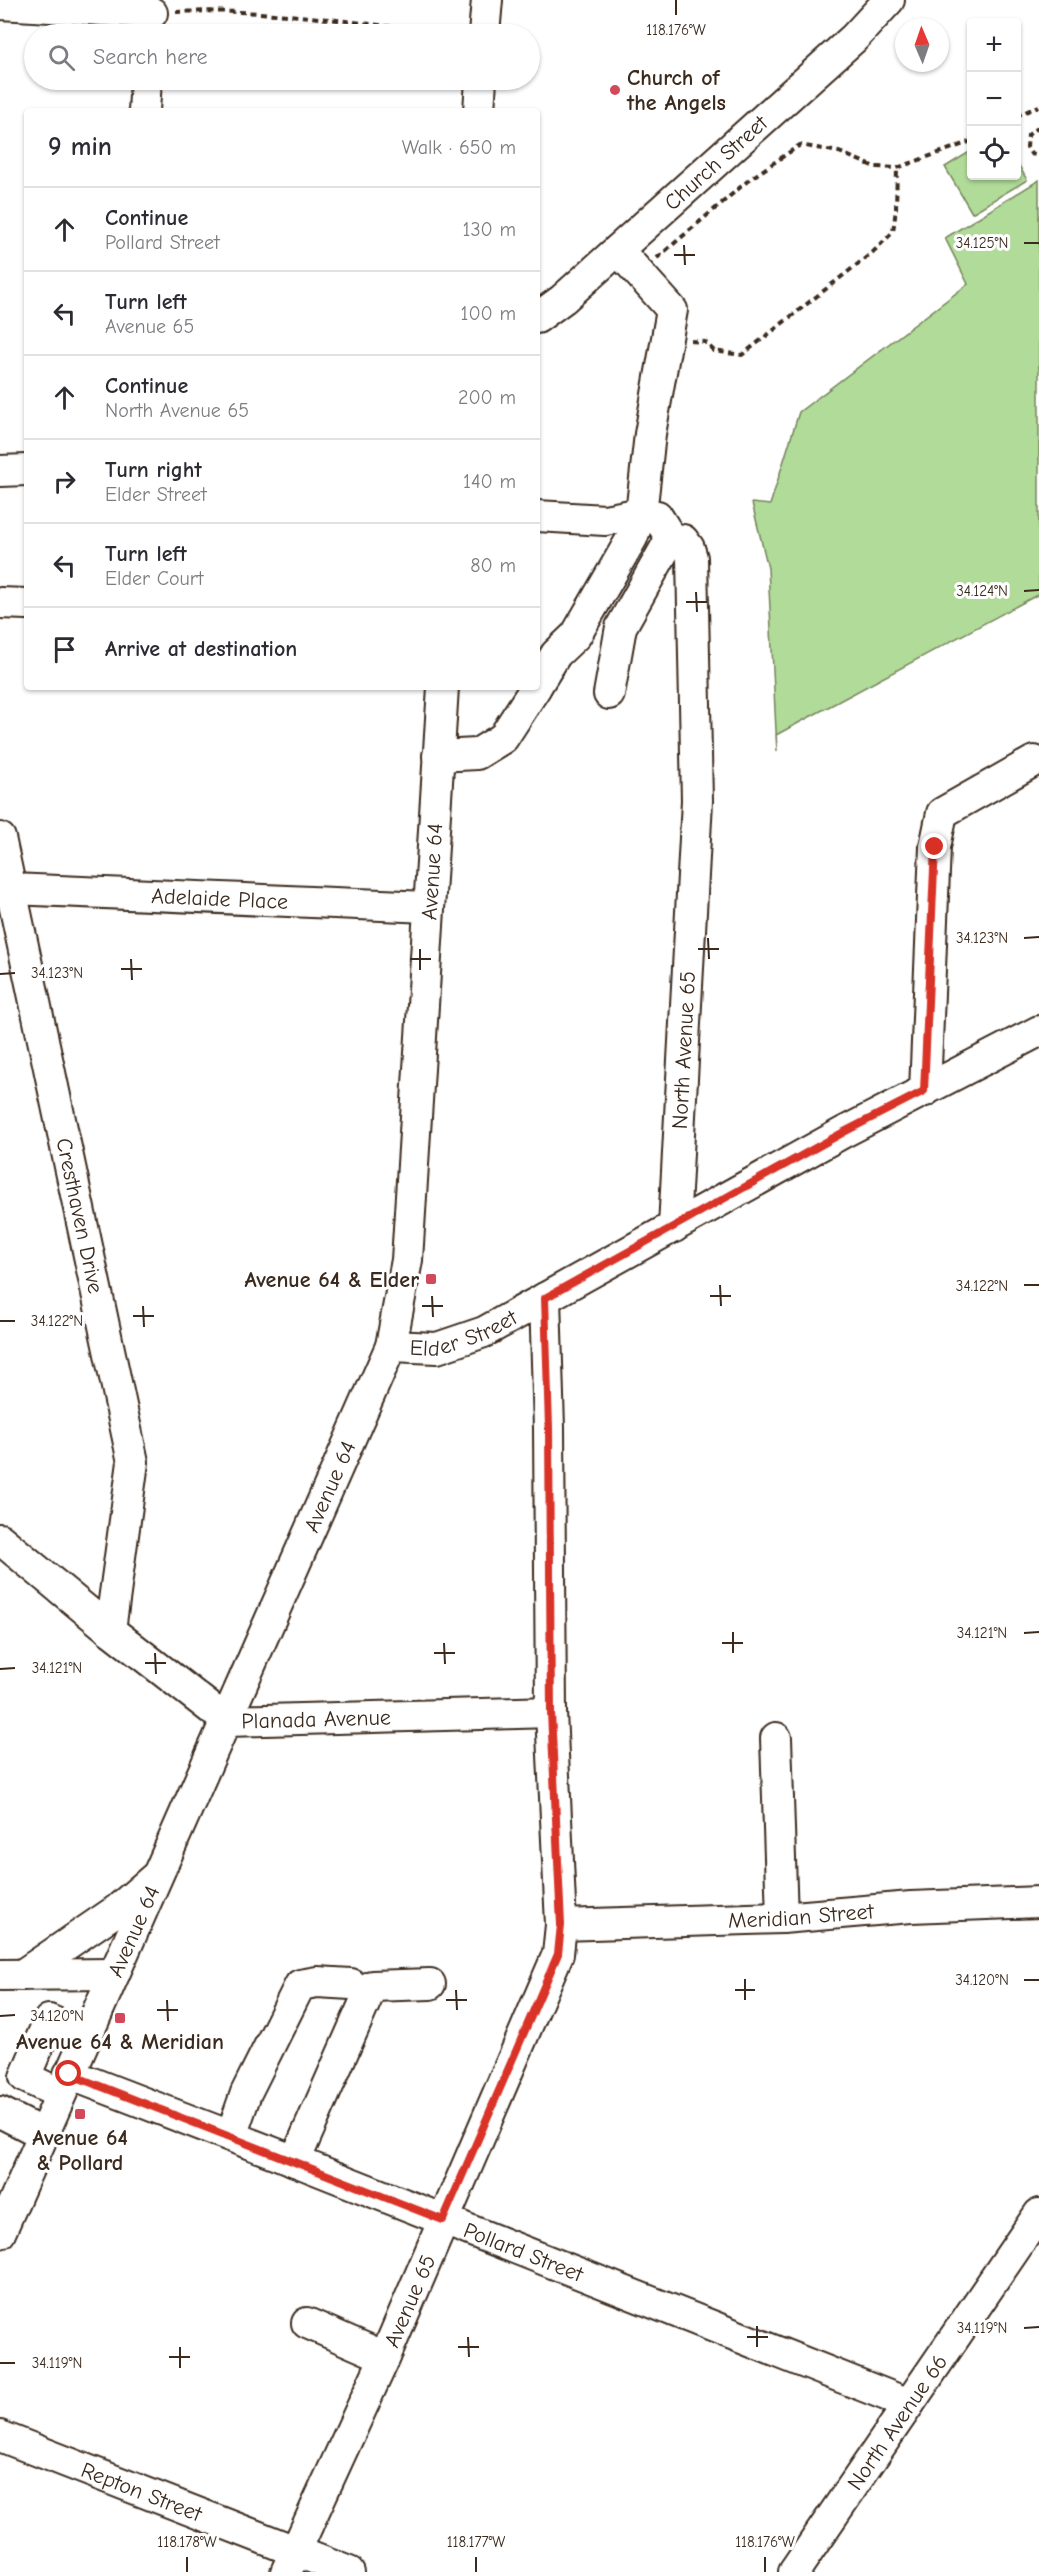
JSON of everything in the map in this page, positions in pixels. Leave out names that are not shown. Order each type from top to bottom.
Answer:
[{"type":"street","points":[[485,24],[487,0]]},
{"type":"street","name":"Church Street","points":[[540,316],[563,299],[854,38],[889,0]]},
{"type":"street","points":[[0,4],[151,16]]},
{"type":"street","points":[[144,108],[145,90]]},
{"type":"street","points":[[479,108],[480,90]]},
{"type":"street","points":[[540,680],[556,654],[576,635],[632,538],[641,514],[650,434],[672,310],[618,250]]},
{"type":"street","points":[[0,471],[24,470]]},
{"type":"street","points":[[540,516],[605,520],[641,514],[657,516],[671,538],[621,627],[609,694]]},
{"type":"street","name":"North Avenue 65","points":[[671,538],[683,540],[692,558],[697,801],[674,1227]]},
{"type":"street","points":[[0,603],[24,604]]},
{"type":"street","name":"Avenue 64","points":[[0,2233],[11,2178],[43,2134],[391,1346],[407,1260],[443,690]]},
{"type":"street","points":[[438,756],[477,754],[502,738],[533,690]]},
{"type":"street","points":[[924,1091],[935,847],[942,813],[1034,761]]},
{"type":"street","name":"Cresthaven Drive","points":[[0,838],[133,1462],[110,1630]]},
{"type":"street","name":"Adelaide Place","points":[[12,889],[428,907]]},
{"type":"street","name":"Elder Street","points":[[391,1346],[437,1348],[484,1332],[844,1132],[1039,1031]]},
{"type":"street","points":[[545,1298],[549,1428],[551,1712],[561,1925]]},
{"type":"street","name":"Planada Avenue","points":[[0,1539],[110,1630],[227,1721],[551,1712]]},
{"type":"street","points":[[776,1738],[782,1918]]},
{"type":"street","points":[[11,1975],[117,1910],[160,1872]]},
{"type":"street","name":"Meridian Street","points":[[561,1925],[782,1918],[911,1907],[1039,1902]]},
{"type":"street","name":"Avenue 65","points":[[290,2561],[384,2357],[558,1954],[561,1925]]},
{"type":"street","points":[[11,1975],[114,1974]]},
{"type":"street","points":[[231,2136],[246,2093],[300,1985],[317,1982],[351,1984]]},
{"type":"street","points":[[295,2161],[372,1986],[430,1984]]},
{"type":"street","name":"Pollard Street","points":[[86,2036],[50,2020],[25,2077],[65,2084],[231,2136],[909,2404]]},
{"type":"street","points":[[0,2112],[43,2134]]},
{"type":"street","name":"North Avenue 66","points":[[794,2572],[1039,2214]]},
{"type":"street","points":[[307,2324],[384,2357]]},
{"type":"street","name":"Repton Street","points":[[0,2436],[290,2561],[349,2572]]},
{"type":"path","points":[[151,16],[214,10],[282,14],[366,24]]},
{"type":"path","points":[[1021,114],[1039,106]]},
{"type":"path","points":[[1039,127],[1028,135],[1027,147],[1031,154],[1039,156]]},
{"type":"path","points":[[639,273],[750,179],[801,145],[839,152],[875,167],[897,168],[967,143]]},
{"type":"path","points":[[668,339],[705,342],[714,351],[742,355],[873,252],[892,232],[896,209],[897,168]]},
{"type":"green space","points":[[967,153],[967,180],[1021,180],[1021,169],[1027,180],[972,213],[945,167]]},
{"type":"green space","points":[[1039,180],[1039,594],[776,735],[768,568],[752,503],[770,505],[799,412],[968,284],[945,238]]},
{"type":"place","name":"Church of the Angels","points":[[615,90]]},
{"type":"place","name":"Avenue 64 & Elder","points":[[431,1279]]},
{"type":"place","name":"Avenue 64 & Meridian","points":[[120,2018]]},
{"type":"place","name":"Avenue 64 & Pollard","points":[[80,2114]]},
{"type":"route","points":[[69,2074],[443,2220],[558,1954],[561,1925],[551,1712],[549,1428],[545,1298],[844,1132],[924,1091],[935,847]]}]
